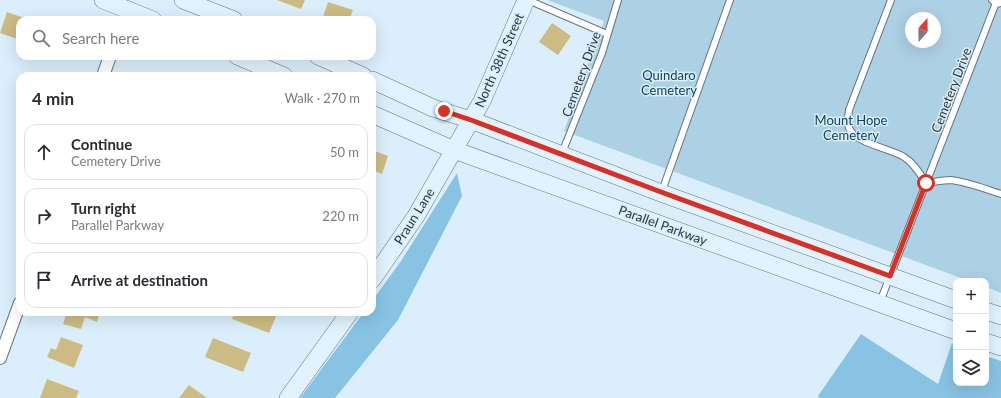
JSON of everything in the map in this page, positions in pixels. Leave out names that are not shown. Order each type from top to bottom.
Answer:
[{"type":"main road","points":[[103,0],[126,15]]},
{"type":"main road","points":[[183,0],[224,16]]},
{"type":"main road","name":"North 38th Street","points":[[454,150],[482,101],[527,0]]},
{"type":"main road","points":[[246,60],[275,72]]},
{"type":"main road","points":[[327,60],[354,72]]},
{"type":"main road","points":[[376,82],[433,108],[471,120],[661,192],[953,299]]},
{"type":"main road","name":"Parallel Parkway","points":[[376,116],[454,150],[953,330]]},
{"type":"main road","name":"Praun Lane","points":[[376,274],[416,216],[454,150]]},
{"type":"main road","points":[[989,312],[1001,316]]},
{"type":"main road","points":[[288,398],[347,316]]},
{"type":"main road","points":[[989,343],[1001,348]]},
{"type":"street","points":[[104,72],[109,60]]},
{"type":"street","points":[[0,358],[16,314]]},
{"type":"lane","points":[[527,0],[607,34]]},
{"type":"lane","name":"Cemetery Drive","points":[[562,155],[602,53],[618,0]]},
{"type":"lane","points":[[661,192],[730,0]]},
{"type":"lane","points":[[891,0],[849,110],[849,128],[854,135],[861,140],[903,156],[914,166],[926,183],[950,180],[962,182],[1001,194]]},
{"type":"lane","name":"Cemetery Drive","points":[[880,303],[997,2]]},
{"type":"green space","name":"Mount Hope Cemetery","points":[[547,0],[1001,0],[1001,293],[989,288],[989,278],[961,278],[564,131],[604,21]]},
{"type":"shaded area","points":[[457,173],[462,196],[398,320],[335,398],[300,398],[361,316],[376,316],[376,295],[401,261]]},
{"type":"shaded area","points":[[861,334],[938,384],[952,343],[953,386],[989,386],[989,357],[1001,361],[1001,398],[819,398],[818,396]]},
{"type":"building","points":[[277,0],[305,0],[301,9]]},
{"type":"building","points":[[328,2],[353,10],[351,16],[323,16]]},
{"type":"building","points":[[7,12],[18,16],[16,16],[16,39],[0,33]]},
{"type":"building","points":[[552,23],[571,36],[558,55],[539,42]]},
{"type":"building","points":[[376,152],[388,156],[382,174],[376,172]]},
{"type":"building","points":[[66,316],[99,316],[97,322],[85,317],[81,329],[63,324]]},
{"type":"building","points":[[233,316],[276,316],[269,333],[232,319]]},
{"type":"building","points":[[61,337],[83,345],[74,368],[47,357],[51,348],[56,350]]},
{"type":"building","points":[[213,338],[251,353],[243,372],[205,357]]},
{"type":"building","points":[[47,379],[79,391],[76,398],[40,398]]},
{"type":"building","points":[[189,385],[207,398],[179,398]]},
{"type":"route","points":[[444,111],[890,276],[926,183]]},
{"type":"park label","name":"Quindaro Cemetery","points":[[669,82]]}]
